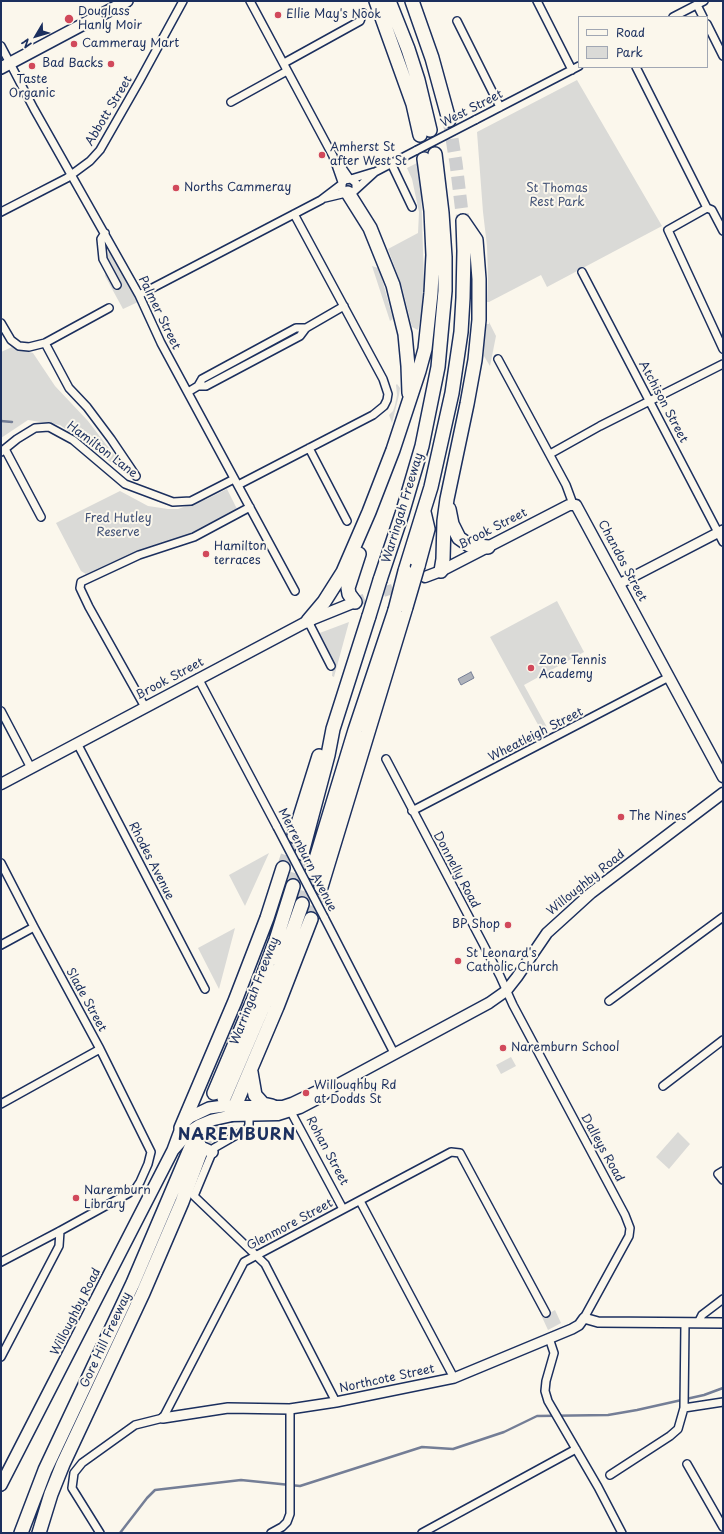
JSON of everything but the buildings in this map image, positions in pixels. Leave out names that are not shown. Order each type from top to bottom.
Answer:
[{"type":"highway","points":[[376,1],[425,133],[408,49],[389,1]]},
{"type":"highway","points":[[412,1],[426,40],[449,120]]},
{"type":"highway","points":[[308,621],[324,602],[339,580],[369,512],[415,388],[425,349],[431,293],[432,229],[425,154]]},
{"type":"highway","name":"Warringah Freeway","points":[[302,853],[328,755],[333,729],[422,446],[438,367],[445,291],[445,257],[442,213],[425,154]]},
{"type":"highway","points":[[347,188],[367,223],[382,255],[393,284],[402,318],[407,346],[409,382],[404,420]]},
{"type":"highway","name":"Warringah Freeway","points":[[312,872],[355,730],[400,608],[405,571],[431,487],[450,401],[459,347],[463,298],[463,221],[476,240],[479,279],[479,320],[475,360],[468,404],[447,499]]},
{"type":"highway","points":[[447,499],[452,524],[459,538],[469,545],[488,547]]},
{"type":"highway","points":[[441,571],[447,499]]},
{"type":"highway","points":[[355,602],[348,594],[348,588],[370,522],[369,512]]},
{"type":"highway","points":[[321,887],[400,608],[418,566],[428,529],[424,512]]},
{"type":"highway","points":[[294,836],[325,736],[333,729]]},
{"type":"highway","points":[[181,1128],[236,1001],[284,868]]},
{"type":"highway","name":"Warringah Freeway","points":[[292,886],[276,940],[219,1095],[280,967],[302,904]]},
{"type":"highway","points":[[232,1111],[251,1070],[310,920]]},
{"type":"highway","points":[[251,1070],[255,1095],[263,1104],[272,1106]]},
{"type":"highway","name":"Gore Hill Freeway","points":[[21,1533],[45,1470],[133,1283],[201,1150]]},
{"type":"highway","name":"Gore Hill Freeway","points":[[39,1533],[51,1494],[74,1439],[143,1293],[182,1202],[201,1150]]},
{"type":"main road","points":[[5,66],[127,1]]},
{"type":"main road","name":"Brook Street","points":[[425,577],[441,571],[573,504]]},
{"type":"main road","name":"Chandos Street","points":[[573,504],[576,505],[580,511],[723,777]]},
{"type":"main road","name":"Brook Street","points":[[1,784],[198,678],[308,621],[355,602]]},
{"type":"main road","name":"Willoughby Road","points":[[1,1485],[173,1150],[181,1128],[187,1119],[202,1110],[217,1106],[250,1117],[278,1116],[289,1108],[321,1097],[333,1087],[489,1003],[506,991],[547,933],[591,893],[723,793]]},
{"type":"main road","name":"Willoughby Road","points":[[173,1150],[193,1130],[208,1121],[232,1111],[272,1106],[289,1108]]},
{"type":"main road","points":[[201,1150],[198,1140],[199,1133],[208,1121]]},
{"type":"street","name":"Abbott Street","points":[[1,212],[84,167],[100,150],[183,1]]},
{"type":"street","points":[[250,1],[334,156],[350,179],[355,182],[347,188],[334,156]]},
{"type":"street","points":[[537,1],[576,68]]},
{"type":"street","points":[[675,16],[704,1]]},
{"type":"street","points":[[697,5],[702,16]]},
{"type":"street","points":[[284,63],[360,21],[363,14]]},
{"type":"street","points":[[457,21],[500,107]]},
{"type":"street","points":[[708,26],[723,56]]},
{"type":"street","name":"Palmer Street","points":[[1,46],[5,66],[105,233],[139,295],[153,328],[295,591]]},
{"type":"street","name":"West Street","points":[[139,295],[321,200],[347,188],[391,163],[425,154],[475,120],[576,68]]},
{"type":"street","points":[[636,68],[706,208],[712,210],[723,231]]},
{"type":"street","points":[[231,102],[287,70]]},
{"type":"street","points":[[391,163],[412,207]]},
{"type":"street","name":"West Street","points":[[347,188],[344,180],[375,172]]},
{"type":"street","points":[[706,208],[668,230],[723,349]]},
{"type":"street","points":[[238,486],[373,415],[384,406],[387,400],[388,394],[386,387],[294,214]]},
{"type":"street","points":[[105,233],[101,240],[103,259],[117,285]]},
{"type":"street","name":"Atchison Street","points":[[582,272],[721,531],[723,542]]},
{"type":"street","points":[[188,392],[198,386],[202,379],[296,328],[306,328],[344,306]]},
{"type":"street","points":[[1,323],[11,340],[19,346],[29,347],[45,343],[109,308]]},
{"type":"street","points":[[45,343],[69,388],[87,407],[136,476]]},
{"type":"street","name":"Chandos Street","points":[[498,359],[550,454],[566,485],[573,504]]},
{"type":"street","points":[[550,454],[600,426],[723,364]]},
{"type":"street","name":"Hamilton Lane","points":[[3,451],[17,439],[35,428],[50,426],[73,440],[125,484],[173,502],[191,501],[234,479]]},
{"type":"street","points":[[309,448],[347,521]]},
{"type":"street","points":[[3,451],[41,517]]},
{"type":"street","points":[[145,707],[80,588],[81,582],[139,555],[194,537],[250,507]]},
{"type":"street","points":[[619,584],[721,531]]},
{"type":"street","points":[[308,621],[331,666]]},
{"type":"street","name":"Wheatleigh Street","points":[[412,811],[669,677]]},
{"type":"street","name":"Merrenburn Avenue","points":[[198,678],[394,1053]]},
{"type":"street","points":[[1,711],[31,768]]},
{"type":"street","name":"Rhodes Avenue","points":[[77,743],[205,989]]},
{"type":"street","name":"Donnelly Road","points":[[386,759],[500,976],[506,991]]},
{"type":"street","name":"Slade Street","points":[[1,863],[100,1049],[151,1152],[148,1164],[136,1188],[60,1232]]},
{"type":"street","points":[[609,1001],[723,917]]},
{"type":"street","points":[[1,945],[34,927]]},
{"type":"street","name":"Dalleys Road","points":[[506,991],[608,1182],[630,1228],[629,1236],[584,1318]]},
{"type":"street","points":[[663,1086],[723,1040]]},
{"type":"street","points":[[1,1104],[100,1049]]},
{"type":"street","name":"Rohan Street","points":[[289,1108],[343,1209]]},
{"type":"street","points":[[250,1117],[247,1129],[215,1147],[201,1150],[194,1196],[265,1264],[336,1402]]},
{"type":"street","name":"Glenmore Street","points":[[163,1418],[244,1262],[452,1152],[460,1153],[546,1313]]},
{"type":"street","points":[[360,1201],[454,1378]]},
{"type":"street","points":[[1,1262],[60,1232]]},
{"type":"street","points":[[1,1357],[58,1246],[60,1232]]},
{"type":"street","points":[[698,1323],[702,1316],[723,1299]]},
{"type":"street","points":[[584,1318],[598,1322],[723,1323]]},
{"type":"street","name":"Northcote Street","points":[[100,1533],[72,1488],[74,1472],[82,1463],[135,1425],[163,1418],[228,1408],[290,1409],[336,1402],[454,1378],[572,1329],[579,1325],[584,1318]]},
{"type":"street","points":[[610,1475],[670,1436],[678,1429],[684,1408],[685,1323]]},
{"type":"street","points":[[549,1338],[554,1353],[546,1381],[545,1392],[548,1401],[598,1487],[621,1533]]},
{"type":"street","points":[[684,1408],[723,1402]]},
{"type":"street","points":[[272,1533],[288,1522],[290,1514],[290,1409]]},
{"type":"street","points":[[426,1532],[576,1449]]},
{"type":"street","points":[[687,1464],[723,1527]]},
{"type":"green space","name":"St Thomas Rest Park","points":[[577,80],[662,226],[547,287],[541,275],[487,302],[487,246],[477,132]]},
{"type":"green space","points":[[417,163],[421,189],[424,281],[423,308],[418,330],[412,327],[402,287],[388,249],[418,233],[419,212],[412,179],[407,168]]},
{"type":"green space","points":[[109,249],[138,302],[123,309],[105,276]]},
{"type":"green space","points":[[372,266],[378,268],[381,275],[393,319],[390,321]]},
{"type":"green space","points":[[489,322],[496,336],[490,366],[484,356],[481,370],[478,369],[480,355],[483,351],[485,324],[489,324]]},
{"type":"green space","points":[[12,347],[33,353],[55,386],[88,421],[132,478],[60,425],[28,420],[1,438],[1,352]]},
{"type":"green space","points":[[397,384],[400,388],[392,423],[389,415],[393,411],[395,405]]},
{"type":"green space","name":"Fred Hutley Reserve","points":[[227,489],[237,509],[195,532],[119,559],[86,574],[81,571],[56,523],[120,491],[148,506],[178,509],[207,499]]},
{"type":"green space","name":"Zone Tennis Academy","points":[[557,601],[584,652],[524,685],[548,729],[542,732],[490,637]]},
{"type":"green space","points":[[349,622],[334,677],[332,676],[333,666],[317,634]]},
{"type":"green space","points":[[269,853],[245,906],[229,875]]},
{"type":"green space","points":[[235,928],[219,989],[198,948]]},
{"type":"green space","points":[[511,1057],[516,1066],[501,1074],[496,1065]]},
{"type":"green space","points":[[227,1125],[235,1125],[210,1139],[211,1144],[206,1137],[207,1133],[217,1127],[219,1128]]},
{"type":"green space","points":[[678,1132],[690,1144],[669,1169],[656,1157]]},
{"type":"green space","points":[[555,1310],[561,1323],[548,1330],[542,1317]]},
{"type":"shaded area","points":[[471,672],[474,678],[461,685],[458,679]]},
{"type":"waterway","points":[[1,421],[12,422]]},
{"type":"waterway","points":[[120,1533],[155,1490],[241,1480],[300,1486],[422,1447],[453,1449],[504,1432],[537,1416],[608,1415],[704,1395],[723,1388]]},
{"type":"tunnel","points":[[449,120],[463,221]]},
{"type":"tunnel","points":[[355,602],[406,584]]},
{"type":"tunnel","points":[[283,868],[294,836]]},
{"type":"tunnel","points":[[293,886],[302,853]]},
{"type":"tunnel","points":[[302,904],[312,872]]},
{"type":"tunnel","points":[[311,919],[321,887]]},
{"type":"tunnel","points":[[201,1151],[224,1098]]},
{"type":"place","name":"Ellie May's Nook","points":[[278,15]]},
{"type":"place","name":"Douglass Hanly Moir","points":[[69,19]]},
{"type":"place","name":"Cammeray Mart","points":[[74,44]]},
{"type":"place","name":"Bad Backs","points":[[111,64]]},
{"type":"place","name":"Taste Organic","points":[[32,66]]},
{"type":"place","name":"Amherst St after West St","points":[[322,155]]},
{"type":"place","name":"Norths Cammeray","points":[[176,188]]},
{"type":"place","name":"Hamilton terraces","points":[[206,554]]},
{"type":"place","name":"Zone Tennis Academy","points":[[531,668]]},
{"type":"place","name":"The Nines","points":[[621,817]]},
{"type":"place","name":"BP Shop","points":[[508,925]]},
{"type":"place","name":"St Leonard's Catholic Church","points":[[458,961]]},
{"type":"place","name":"Naremburn School","points":[[503,1048]]},
{"type":"place","name":"Willoughby Rd at Dodds St","points":[[306,1093]]},
{"type":"place","name":"Naremburn Library","points":[[76,1198]]},
{"type":"district","name":"NAREMBURN","points":[[237,1136]]}]
